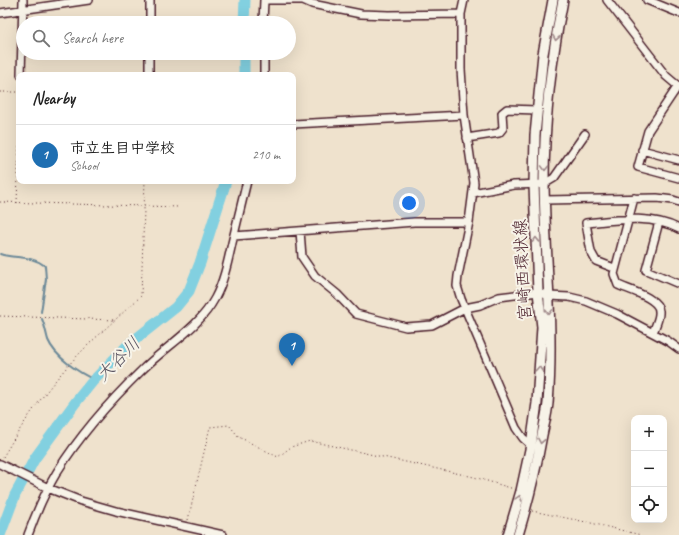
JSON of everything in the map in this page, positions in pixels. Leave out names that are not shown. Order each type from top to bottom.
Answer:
[{"type":"main road","name":"宮崎西環状線","points":[[508,535],[521,490],[531,445],[537,403],[542,327],[538,292],[534,184],[535,135],[543,54],[553,0]]},
{"type":"main road","name":"宮崎西環状線","points":[[518,535],[526,510],[548,404],[551,354],[544,184],[545,124],[551,63],[563,0]]},
{"type":"street","points":[[23,0],[23,16]]},
{"type":"street","points":[[0,13],[89,0]]},
{"type":"street","points":[[150,0],[150,16]]},
{"type":"street","points":[[264,16],[265,0],[303,0],[312,4],[361,14],[461,14]]},
{"type":"street","points":[[464,0],[461,14],[461,69],[464,115],[474,183],[469,222],[457,286],[516,428],[523,438],[531,445]]},
{"type":"street","points":[[607,0],[661,70],[678,87],[648,131],[638,167],[679,178]]},
{"type":"street","points":[[647,0],[679,12]]},
{"type":"street","points":[[21,60],[21,72]]},
{"type":"street","points":[[149,60],[149,72]]},
{"type":"street","points":[[264,60],[264,72]]},
{"type":"street","points":[[467,138],[499,133],[503,128],[502,113],[507,109],[538,110]]},
{"type":"street","points":[[296,124],[464,115]]},
{"type":"street","points":[[473,193],[514,185],[544,184],[554,178],[585,134]]},
{"type":"street","points":[[642,150],[679,160]]},
{"type":"street","points":[[28,535],[45,487],[80,439],[108,405],[143,369],[203,315],[215,298],[225,274],[246,184]]},
{"type":"street","points":[[634,198],[614,268],[614,274],[618,285],[651,299],[657,305],[659,315],[653,333]]},
{"type":"street","points":[[545,200],[657,198],[679,202]]},
{"type":"street","points":[[614,268],[596,261],[591,252],[586,223],[628,219],[659,222],[679,229]]},
{"type":"street","points":[[234,236],[414,222],[469,222]]},
{"type":"street","points":[[659,222],[646,270],[679,284]]},
{"type":"street","points":[[300,231],[302,257],[315,276],[337,294],[356,314],[406,327],[432,325],[465,308],[480,305],[498,297],[538,292],[549,296],[569,297],[586,301],[653,333],[679,349]]},
{"type":"street","points":[[2,460],[45,487],[88,503],[223,535]]},
{"type":"path","points":[[0,92],[16,92]]},
{"type":"path","points":[[17,203],[18,184]]},
{"type":"path","points":[[2,460],[17,433],[55,381],[83,350],[142,296],[145,184]]},
{"type":"path","points":[[0,202],[179,207]]},
{"type":"path","points":[[0,316],[116,320]]},
{"type":"path","points":[[186,526],[210,427],[229,426],[239,437],[278,457],[291,448],[310,441],[474,477],[521,490]]},
{"type":"path","points":[[526,510],[641,535]]},
{"type":"waterway","name":"大谷川","points":[[244,16],[245,0]]},
{"type":"waterway","name":"大谷川","points":[[244,60],[244,72]]},
{"type":"waterway","name":"大谷川","points":[[0,535],[15,495],[35,458],[75,403],[92,382],[127,346],[176,307],[189,291],[200,263],[225,184]]},
{"type":"waterway","points":[[0,254],[35,260],[45,266],[46,279],[41,312]]},
{"type":"waterway","points":[[42,319],[48,340],[56,352],[68,364],[95,380]]},
{"type":"place","name":"市立生目中学校","points":[[292,366]]}]
